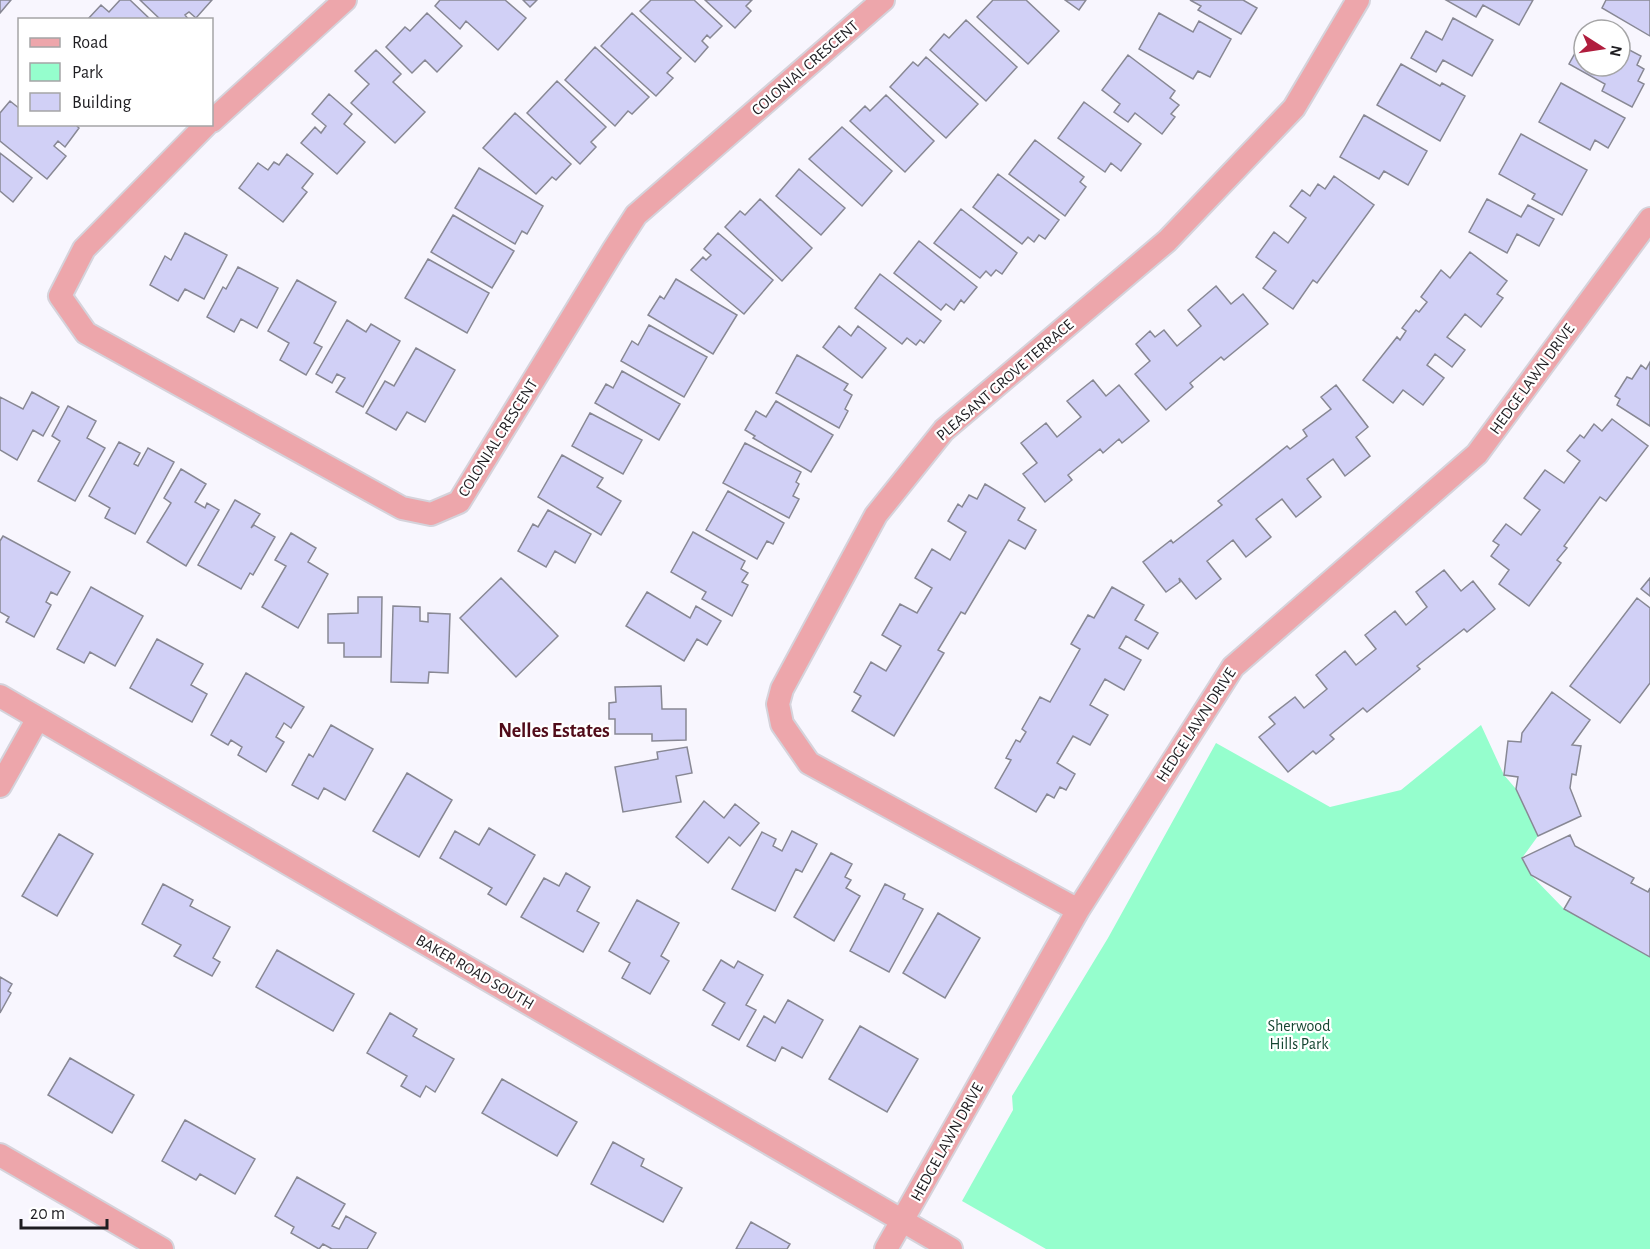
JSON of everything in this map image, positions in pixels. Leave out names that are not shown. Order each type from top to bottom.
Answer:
[{"type":"street","points":[[213,120],[345,0]]},
{"type":"street","name":"COLONIAL CRESCENT","points":[[205,126],[84,249],[60,296],[86,333],[402,508],[431,514],[459,502],[636,215],[883,0]]},
{"type":"street","name":"PLEASANT GROVE TERRACE","points":[[1078,910],[809,763],[782,724],[778,704],[782,689],[876,515],[944,430],[1167,241],[1294,108],[1358,0]]},
{"type":"street","name":"HEDGE LAWN DRIVE","points":[[886,1249],[1078,910],[1233,666],[1477,454],[1650,219]]},
{"type":"street","name":"BAKER ROAD SOUTH","points":[[0,696],[951,1249]]},
{"type":"street","points":[[0,786],[38,718]]},
{"type":"street","points":[[0,1155],[162,1249]]},
{"type":"green space","name":"Sherwood Hills Park","points":[[1481,725],[1504,775],[1516,789],[1538,836],[1522,858],[1531,875],[1564,909],[1650,956],[1650,1249],[1046,1249],[962,1201],[1013,1110],[1012,1096],[1108,938],[1216,743],[1330,807],[1401,790]]},
{"type":"building","points":[[0,0],[11,0],[0,13]]},
{"type":"building","points":[[120,0],[130,0],[149,18],[89,18],[101,5],[109,12]]},
{"type":"building","points":[[140,0],[212,0],[196,18],[189,12],[185,15],[187,18],[159,18]]},
{"type":"building","points":[[440,0],[505,0],[526,18],[498,50],[466,21],[460,29],[435,6]]},
{"type":"building","points":[[523,0],[537,0],[530,7]]},
{"type":"building","points":[[651,0],[694,0],[722,26],[710,38],[707,35],[702,41],[708,47],[695,62],[640,11]]},
{"type":"building","points":[[705,0],[752,0],[746,6],[751,11],[735,28]]},
{"type":"building","points":[[993,0],[1026,0],[1059,31],[1028,64],[977,17]]},
{"type":"building","points":[[1065,0],[1086,0],[1079,10]]},
{"type":"building","points":[[1190,0],[1243,0],[1257,8],[1241,34],[1198,10],[1201,6]]},
{"type":"building","points":[[1446,0],[1533,0],[1519,25],[1483,5],[1476,17]]},
{"type":"building","points":[[1606,0],[1650,0],[1650,36],[1632,26],[1632,18],[1619,18],[1602,8]]},
{"type":"building","points":[[427,13],[462,46],[437,72],[425,60],[412,73],[386,47],[405,27],[410,31]]},
{"type":"building","points":[[632,13],[681,58],[667,73],[673,78],[656,96],[601,46]]},
{"type":"building","points":[[1159,13],[1193,32],[1199,21],[1231,39],[1210,77],[1198,71],[1193,79],[1139,49]]},
{"type":"building","points":[[1453,18],[1493,40],[1472,76],[1443,60],[1436,72],[1411,58],[1426,31],[1442,40]]},
{"type":"building","points":[[966,20],[1017,67],[986,101],[930,50],[944,34],[949,38]]},
{"type":"building","points":[[595,47],[649,97],[632,114],[628,111],[615,126],[565,80]]},
{"type":"building","points":[[376,50],[401,74],[393,82],[425,112],[395,143],[351,103],[369,84],[355,71]]},
{"type":"building","points":[[1632,51],[1641,56],[1637,65],[1644,69],[1638,81],[1644,84],[1632,107],[1602,91],[1605,84],[1594,78],[1632,78]]},
{"type":"building","points":[[1128,55],[1175,91],[1170,98],[1179,105],[1171,114],[1175,117],[1162,134],[1135,113],[1128,122],[1114,112],[1120,104],[1102,90]]},
{"type":"building","points":[[926,57],[978,104],[946,138],[890,87],[913,62],[918,66]]},
{"type":"building","points":[[1401,64],[1440,86],[1442,83],[1465,96],[1440,141],[1377,105]]},
{"type":"building","points":[[557,81],[606,127],[591,142],[596,147],[580,164],[527,113]]},
{"type":"building","points":[[1561,83],[1625,118],[1608,148],[1595,140],[1590,150],[1539,122]]},
{"type":"building","points":[[329,94],[352,114],[344,124],[365,142],[337,174],[301,143],[315,127],[321,133],[326,126],[312,114]]},
{"type":"building","points":[[886,95],[934,141],[905,172],[850,121],[865,106],[870,111]]},
{"type":"building","points":[[10,101],[18,107],[18,126],[77,126],[79,128],[65,147],[58,141],[54,146],[66,156],[47,179],[0,141],[0,113]]},
{"type":"building","points":[[1084,102],[1141,144],[1121,171],[1111,163],[1105,172],[1058,138]]},
{"type":"building","points":[[515,113],[571,164],[556,180],[552,177],[536,194],[483,148]]},
{"type":"building","points":[[1364,115],[1427,151],[1408,185],[1384,171],[1379,179],[1340,157]]},
{"type":"building","points":[[842,127],[892,171],[862,206],[809,159]]},
{"type":"building","points":[[1521,134],[1587,170],[1562,215],[1532,199],[1535,194],[1499,174]]},
{"type":"building","points":[[1035,140],[1084,177],[1080,182],[1086,187],[1065,216],[1009,174]]},
{"type":"building","points":[[0,153],[32,178],[13,202],[0,191]]},
{"type":"building","points":[[287,154],[313,174],[302,188],[307,192],[283,222],[239,188],[258,163],[268,170],[274,162],[279,165]]},
{"type":"building","points":[[479,168],[543,206],[527,234],[522,231],[515,244],[455,208]]},
{"type":"building","points":[[799,169],[845,208],[821,235],[776,196]]},
{"type":"building","points":[[998,174],[1059,220],[1045,239],[1039,235],[1034,242],[1028,237],[1022,244],[973,207]]},
{"type":"building","points":[[1334,176],[1374,205],[1317,283],[1313,280],[1293,309],[1263,288],[1276,271],[1256,257],[1274,232],[1288,243],[1306,218],[1290,206],[1302,190],[1310,196],[1318,184],[1325,189]]},
{"type":"building","points":[[760,199],[812,248],[782,281],[725,227],[740,211],[745,215]]},
{"type":"building","points":[[1487,199],[1521,217],[1528,205],[1554,219],[1539,246],[1517,234],[1507,253],[1469,232]]},
{"type":"building","points":[[961,209],[1017,253],[1002,274],[996,270],[991,276],[986,271],[980,278],[934,243]]},
{"type":"building","points":[[453,215],[514,251],[492,288],[431,252]]},
{"type":"building","points":[[185,233],[227,255],[204,299],[185,289],[178,301],[150,285],[165,256],[171,260]]},
{"type":"building","points":[[718,233],[773,280],[744,314],[691,270],[703,257],[706,260],[711,255],[704,249]]},
{"type":"building","points":[[919,241],[977,287],[964,303],[961,300],[954,310],[946,304],[941,310],[894,273]]},
{"type":"building","points":[[1470,252],[1507,281],[1497,294],[1503,298],[1481,327],[1465,314],[1447,337],[1465,350],[1452,367],[1435,354],[1427,365],[1444,378],[1423,405],[1403,390],[1393,403],[1363,380],[1397,337],[1400,340],[1406,331],[1402,328],[1416,310],[1419,312],[1427,302],[1421,297],[1441,270],[1450,278]]},
{"type":"building","points":[[428,259],[489,293],[467,333],[405,298]]},
{"type":"building","points":[[238,267],[278,288],[257,328],[241,319],[234,332],[207,317],[223,287],[226,289]]},
{"type":"building","points":[[880,274],[941,321],[924,343],[920,340],[916,345],[907,338],[902,344],[855,308]]},
{"type":"building","points":[[676,279],[737,315],[713,354],[648,315],[660,296],[664,299]]},
{"type":"building","points":[[297,280],[336,302],[314,343],[322,347],[306,375],[280,360],[289,343],[268,331]]},
{"type":"building","points":[[1216,286],[1231,304],[1243,294],[1268,324],[1224,360],[1221,357],[1190,383],[1193,387],[1166,410],[1135,374],[1150,361],[1136,344],[1150,331],[1155,337],[1164,330],[1177,346],[1201,326],[1188,310]]},
{"type":"building","points":[[347,320],[366,332],[371,324],[400,341],[363,407],[336,392],[345,378],[337,374],[332,383],[316,374]]},
{"type":"building","points":[[649,325],[707,357],[684,397],[621,361],[632,341],[638,345]]},
{"type":"building","points":[[839,326],[851,336],[858,326],[886,348],[862,378],[823,347]]},
{"type":"building","points":[[416,348],[455,370],[425,422],[407,412],[396,430],[366,413],[385,381],[394,386]]},
{"type":"building","points":[[797,355],[848,384],[844,390],[852,395],[845,409],[848,411],[839,428],[776,393]]},
{"type":"building","points":[[1650,362],[1650,426],[1617,405],[1620,399],[1615,396],[1627,377],[1632,379],[1641,365],[1646,369]]},
{"type":"building","points":[[622,371],[680,404],[659,440],[595,403],[606,384],[613,388]]},
{"type":"building","points":[[1093,380],[1106,396],[1119,385],[1149,421],[1122,443],[1119,439],[1103,453],[1100,449],[1068,475],[1072,480],[1045,502],[1023,474],[1037,463],[1021,443],[1046,423],[1057,437],[1081,417],[1067,401]]},
{"type":"building","points":[[1336,385],[1368,427],[1356,437],[1370,456],[1345,476],[1333,459],[1307,479],[1321,497],[1296,517],[1282,499],[1256,519],[1271,537],[1246,557],[1233,540],[1207,561],[1221,579],[1196,599],[1179,578],[1180,582],[1166,592],[1143,562],[1171,540],[1173,543],[1222,505],[1218,501],[1287,446],[1290,449],[1307,436],[1303,430],[1331,409],[1321,397]]},
{"type":"building","points":[[32,392],[59,407],[43,436],[33,430],[17,460],[0,450],[0,397],[23,409]]},
{"type":"building","points":[[776,401],[833,435],[811,472],[753,438],[755,436],[745,430],[756,411],[766,417]]},
{"type":"building","points":[[68,406],[96,421],[87,438],[105,448],[75,501],[38,481],[60,441],[52,436]]},
{"type":"building","points":[[590,413],[642,440],[623,474],[572,446]]},
{"type":"building","points":[[1612,419],[1648,446],[1606,501],[1600,497],[1564,546],[1567,548],[1557,560],[1561,563],[1529,606],[1499,584],[1509,570],[1491,556],[1499,545],[1493,541],[1506,524],[1521,535],[1540,510],[1524,498],[1545,470],[1564,483],[1580,461],[1567,451],[1580,435],[1584,438],[1594,424],[1602,431]]},
{"type":"building","points":[[119,442],[140,453],[134,464],[138,466],[148,448],[174,462],[135,534],[105,518],[110,508],[89,496]]},
{"type":"building","points":[[745,443],[801,472],[796,482],[799,484],[793,496],[799,499],[789,518],[723,483]]},
{"type":"building","points":[[562,455],[603,478],[597,487],[621,501],[601,535],[538,497]]},
{"type":"building","points":[[181,469],[206,484],[195,502],[205,508],[207,503],[219,510],[186,566],[147,542],[171,503],[164,498]]},
{"type":"building","points":[[985,484],[1025,508],[1018,520],[1036,530],[1025,549],[1009,540],[965,614],[961,612],[938,650],[944,653],[894,736],[852,711],[861,696],[854,692],[871,662],[886,671],[901,646],[882,635],[900,604],[917,613],[932,588],[915,578],[932,549],[950,560],[966,532],[948,521],[958,504],[962,507],[969,495],[977,499]]},
{"type":"building","points":[[728,491],[784,523],[773,544],[767,541],[757,559],[706,530]]},
{"type":"building","points":[[235,500],[260,514],[251,528],[254,525],[275,537],[253,575],[250,573],[241,589],[198,565]]},
{"type":"building","points":[[548,510],[591,534],[575,563],[555,551],[546,567],[518,551],[533,524],[538,527]]},
{"type":"building","points":[[693,532],[745,561],[741,569],[748,573],[742,582],[748,585],[732,616],[702,599],[706,592],[671,572]]},
{"type":"building","points":[[291,533],[316,548],[308,562],[328,574],[298,628],[262,607],[286,566],[275,560]]},
{"type":"building","points":[[3,536],[70,572],[57,595],[51,592],[46,602],[51,605],[34,637],[6,622],[9,617],[0,612],[0,541]]},
{"type":"building","points":[[1444,570],[1461,591],[1473,581],[1495,609],[1467,632],[1464,629],[1417,666],[1420,669],[1367,712],[1363,708],[1330,735],[1334,739],[1316,754],[1313,751],[1288,772],[1259,737],[1275,724],[1269,717],[1295,697],[1304,708],[1327,689],[1316,675],[1345,651],[1356,665],[1376,649],[1365,635],[1395,611],[1406,625],[1427,607],[1416,592]]},
{"type":"building","points":[[501,578],[558,636],[516,677],[460,618]]},
{"type":"building","points":[[1650,578],[1650,596],[1641,589]]},
{"type":"building","points":[[91,587],[143,616],[115,666],[90,652],[84,663],[57,649]]},
{"type":"building","points":[[1112,587],[1144,605],[1135,620],[1158,633],[1148,649],[1126,636],[1119,648],[1141,660],[1124,690],[1105,679],[1090,705],[1108,715],[1090,745],[1073,736],[1057,763],[1075,774],[1066,790],[1060,787],[1054,798],[1047,794],[1036,812],[995,788],[1011,760],[1006,758],[1016,740],[1020,742],[1026,732],[1022,729],[1040,697],[1050,702],[1080,649],[1071,644],[1088,615],[1094,618]]},
{"type":"building","points":[[647,592],[690,618],[696,606],[721,621],[707,645],[697,639],[684,661],[626,626]]},
{"type":"building","points":[[358,597],[382,597],[381,657],[344,657],[344,643],[328,643],[328,614],[358,613]]},
{"type":"building","points":[[1637,598],[1650,608],[1650,683],[1620,723],[1570,686]]},
{"type":"building","points":[[393,606],[420,607],[420,621],[428,622],[428,613],[450,614],[448,673],[429,672],[428,683],[391,682]]},
{"type":"building","points":[[157,639],[203,664],[191,685],[207,694],[192,722],[130,688]]},
{"type":"building","points":[[246,673],[304,707],[291,728],[284,723],[276,737],[284,742],[266,772],[238,755],[242,747],[231,740],[228,745],[211,735]]},
{"type":"building","points":[[661,686],[662,709],[686,709],[686,740],[652,741],[652,734],[615,734],[615,719],[609,719],[609,703],[616,702],[615,687]]},
{"type":"building","points":[[1552,692],[1590,720],[1572,745],[1581,746],[1576,775],[1572,774],[1570,788],[1581,816],[1538,836],[1516,789],[1518,777],[1504,775],[1508,741],[1521,742],[1522,733]]},
{"type":"building","points":[[331,725],[373,749],[345,800],[324,788],[318,799],[292,785],[309,754],[313,757]]},
{"type":"building","points":[[687,747],[692,773],[676,776],[681,802],[623,812],[615,767],[658,759],[657,752]]},
{"type":"building","points":[[407,773],[452,800],[419,857],[373,831]]},
{"type":"building","points":[[704,801],[724,818],[735,804],[759,823],[740,846],[729,837],[708,863],[676,837]]},
{"type":"building","points":[[489,828],[535,855],[506,905],[488,894],[492,888],[440,858],[455,831],[479,845]]},
{"type":"building","points":[[792,831],[817,844],[802,872],[796,869],[775,911],[732,889],[762,832],[776,839],[773,846],[782,851]]},
{"type":"building","points":[[59,834],[93,854],[57,916],[22,896]]},
{"type":"building","points":[[1570,835],[1575,846],[1634,878],[1631,883],[1648,892],[1650,888],[1650,957],[1564,909],[1571,897],[1531,875],[1522,858]]},
{"type":"building","points":[[831,853],[852,864],[845,877],[851,880],[846,888],[860,896],[834,941],[794,917]]},
{"type":"building","points":[[566,873],[590,887],[577,911],[599,923],[583,952],[521,917],[544,878],[559,886]]},
{"type":"building","points":[[163,884],[193,900],[190,906],[230,927],[213,958],[220,962],[212,976],[174,956],[181,945],[142,924]]},
{"type":"building","points":[[885,884],[905,894],[903,899],[923,909],[889,972],[850,951]]},
{"type":"building","points":[[637,900],[679,923],[661,956],[669,961],[650,994],[622,978],[630,963],[609,951]]},
{"type":"building","points":[[938,913],[980,938],[945,998],[903,973]]},
{"type":"building","points":[[277,950],[354,994],[333,1031],[256,987]]},
{"type":"building","points":[[721,960],[734,968],[738,961],[763,975],[746,1005],[756,1010],[739,1040],[712,1025],[725,1003],[703,990]]},
{"type":"building","points":[[0,977],[12,984],[8,991],[11,993],[0,1013]]},
{"type":"building","points":[[788,1000],[823,1020],[802,1058],[782,1047],[775,1061],[747,1046],[764,1016],[775,1023]]},
{"type":"building","points":[[390,1013],[417,1029],[413,1036],[454,1059],[435,1092],[426,1086],[420,1097],[401,1086],[407,1076],[367,1053]]},
{"type":"building","points":[[860,1026],[918,1059],[887,1112],[829,1079]]},
{"type":"building","points":[[70,1058],[134,1095],[112,1133],[48,1095]]},
{"type":"building","points":[[502,1079],[577,1122],[557,1156],[482,1113]]},
{"type":"building","points":[[185,1120],[255,1159],[235,1194],[200,1174],[196,1180],[162,1161]]},
{"type":"building","points":[[613,1142],[644,1159],[641,1166],[682,1188],[663,1222],[591,1184]]},
{"type":"building","points":[[297,1177],[345,1204],[332,1226],[339,1229],[346,1216],[376,1233],[367,1249],[332,1249],[323,1244],[319,1249],[291,1233],[294,1227],[275,1216]]},
{"type":"building","points":[[751,1222],[790,1244],[787,1249],[736,1249]]},
{"type":"district","name":"Nelles Estates","points":[[554,731]]}]
